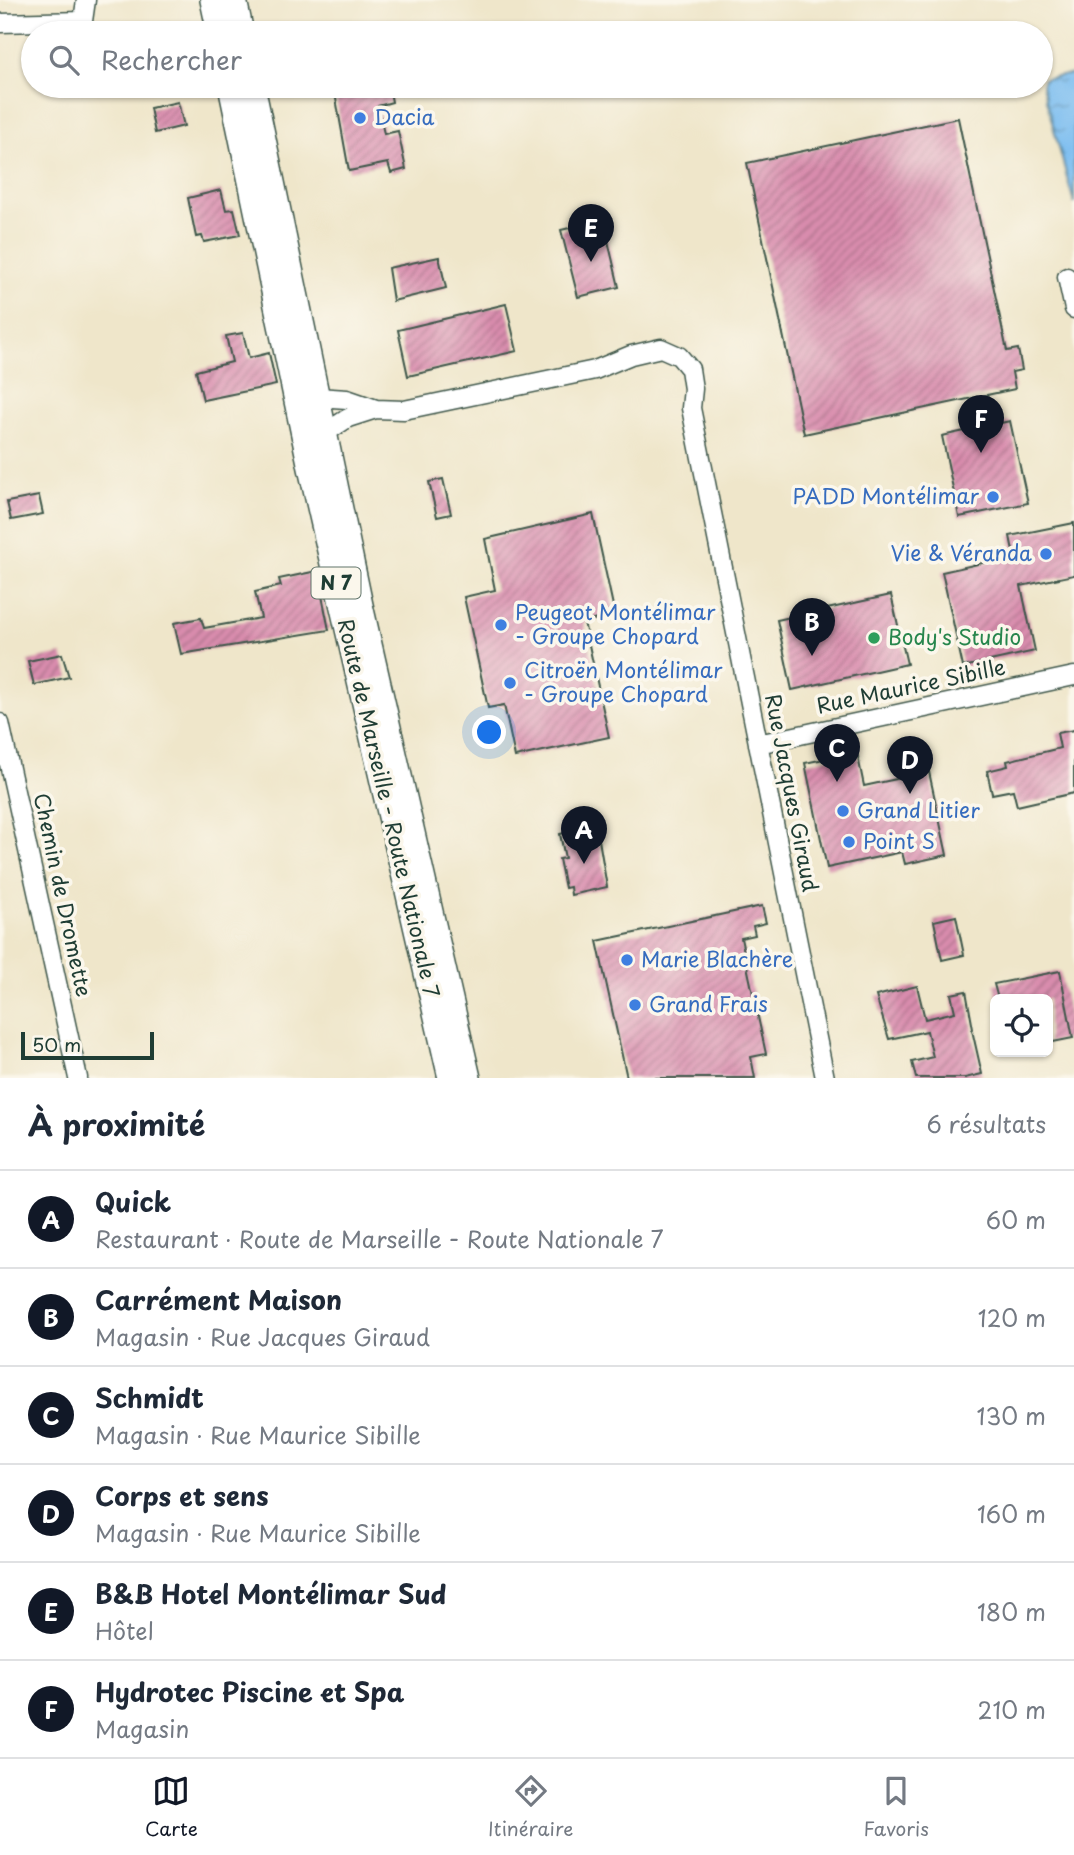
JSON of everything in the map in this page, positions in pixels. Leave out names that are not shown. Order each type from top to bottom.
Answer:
[{"type":"main road","points":[[212,0],[216,21]]},
{"type":"main road","points":[[235,0],[239,21]]},
{"type":"main road","name":"Route de Marseille - Route Nationale 7","points":[[233,98],[310,468],[450,1078]]},
{"type":"main road","name":"Route de Marseille - Route Nationale 7","points":[[255,98],[377,677],[469,1078]]},
{"type":"street","points":[[83,21],[86,0]]},
{"type":"street","points":[[0,23],[21,22]]},
{"type":"street","points":[[1067,277],[1074,309]]},
{"type":"street","name":"Rue Jacques Giraud","points":[[376,409],[404,410],[595,370],[631,355],[661,348],[679,356],[690,369],[693,389],[691,408],[825,1078]]},
{"type":"street","points":[[317,397],[346,399],[376,409]]},
{"type":"street","points":[[325,433],[348,418],[376,409]]},
{"type":"street","name":"Rue Maurice Sibille","points":[[758,744],[1074,676]]},
{"type":"street","name":"Chemin de Dromette","points":[[0,723],[78,1078]]},
{"type":"water","points":[[1074,74],[1074,203],[1046,98],[1053,98],[1053,78]]},
{"type":"building","name":"Dacia","points":[[336,98],[391,98],[392,102],[378,106],[384,134],[398,131],[406,169],[391,173],[388,163],[349,171]]},
{"type":"building","points":[[178,102],[184,126],[155,133],[150,108]]},
{"type":"building","points":[[958,118],[1007,351],[1018,349],[1022,370],[1012,372],[1015,389],[804,434],[747,163]]},
{"type":"building","points":[[221,190],[226,210],[234,209],[240,235],[204,242],[202,236],[196,237],[188,198]]},
{"type":"building","points":[[603,220],[619,287],[578,297],[561,230]]},
{"type":"building","points":[[439,257],[446,288],[393,301],[388,268]]},
{"type":"building","points":[[506,304],[517,351],[408,376],[398,330]]},
{"type":"building","points":[[243,333],[249,358],[269,353],[276,385],[203,400],[196,371],[232,362],[226,336]]},
{"type":"building","points":[[1010,421],[1028,503],[959,517],[942,436]]},
{"type":"building","points":[[443,479],[451,514],[437,517],[429,482]]},
{"type":"building","points":[[39,496],[43,514],[11,520],[7,502]]},
{"type":"building","points":[[593,514],[615,615],[584,622],[609,737],[515,757],[504,705],[488,708],[464,597],[495,590],[485,539]]},
{"type":"building","points":[[1074,523],[1074,575],[1021,586],[1035,651],[963,667],[942,572],[1014,556],[1010,536]]},
{"type":"building","points":[[317,571],[329,630],[181,654],[174,623],[201,618],[204,628],[261,618],[255,592],[281,586],[279,579]]},
{"type":"building","points":[[891,595],[907,664],[792,690],[777,620]]},
{"type":"building","points":[[62,654],[69,677],[34,685],[28,661]]},
{"type":"building","points":[[1074,730],[1074,793],[1017,806],[1013,790],[992,794],[987,771],[1008,766],[1007,761],[1060,748],[1057,733]]},
{"type":"building","points":[[857,752],[864,786],[929,772],[947,855],[905,864],[902,852],[827,868],[805,763]]},
{"type":"building","points":[[597,828],[607,887],[571,895],[570,887],[565,888],[559,859],[565,858],[560,834]]},
{"type":"building","points":[[762,906],[766,923],[753,926],[755,935],[741,938],[766,1054],[751,1057],[755,1078],[627,1078],[597,941]]},
{"type":"building","points":[[956,916],[964,955],[942,960],[934,921]]},
{"type":"building","points":[[1060,971],[1073,1038],[1053,1042],[1053,994],[997,994],[994,984]]},
{"type":"building","points":[[917,986],[925,1019],[955,1012],[951,994],[966,991],[982,1074],[965,1078],[916,1078],[912,1062],[933,1057],[927,1031],[889,1039],[876,996]]},
{"type":"place","name":"Dacia","points":[[360,118]]},
{"type":"place","name":"B&B Hotel Montélimar Sud","points":[[591,262]]},
{"type":"place","name":"Hydrotec Piscine et Spa","points":[[981,453]]},
{"type":"place","name":"PADD Montélimar","points":[[993,497]]},
{"type":"place","name":"Vie & Véranda","points":[[1046,554]]},
{"type":"place","name":"Peugeot Montélimar - Groupe Chopard","points":[[501,625]]},
{"type":"place","name":"Body's Studio","points":[[874,638]]},
{"type":"place","name":"Carrément Maison","points":[[812,656]]},
{"type":"place","name":"Citroën Montélimar - Groupe Chopard","points":[[510,683]]},
{"type":"place","name":"Schmidt","points":[[837,782]]},
{"type":"place","name":"Corps et sens","points":[[910,794]]},
{"type":"place","name":"Grand Litier","points":[[843,811]]},
{"type":"place","name":"Point S","points":[[849,842]]},
{"type":"place","name":"Quick","points":[[584,864]]},
{"type":"place","name":"Marie Blachère","points":[[627,960]]},
{"type":"place","name":"Grand Frais","points":[[635,1005]]}]
